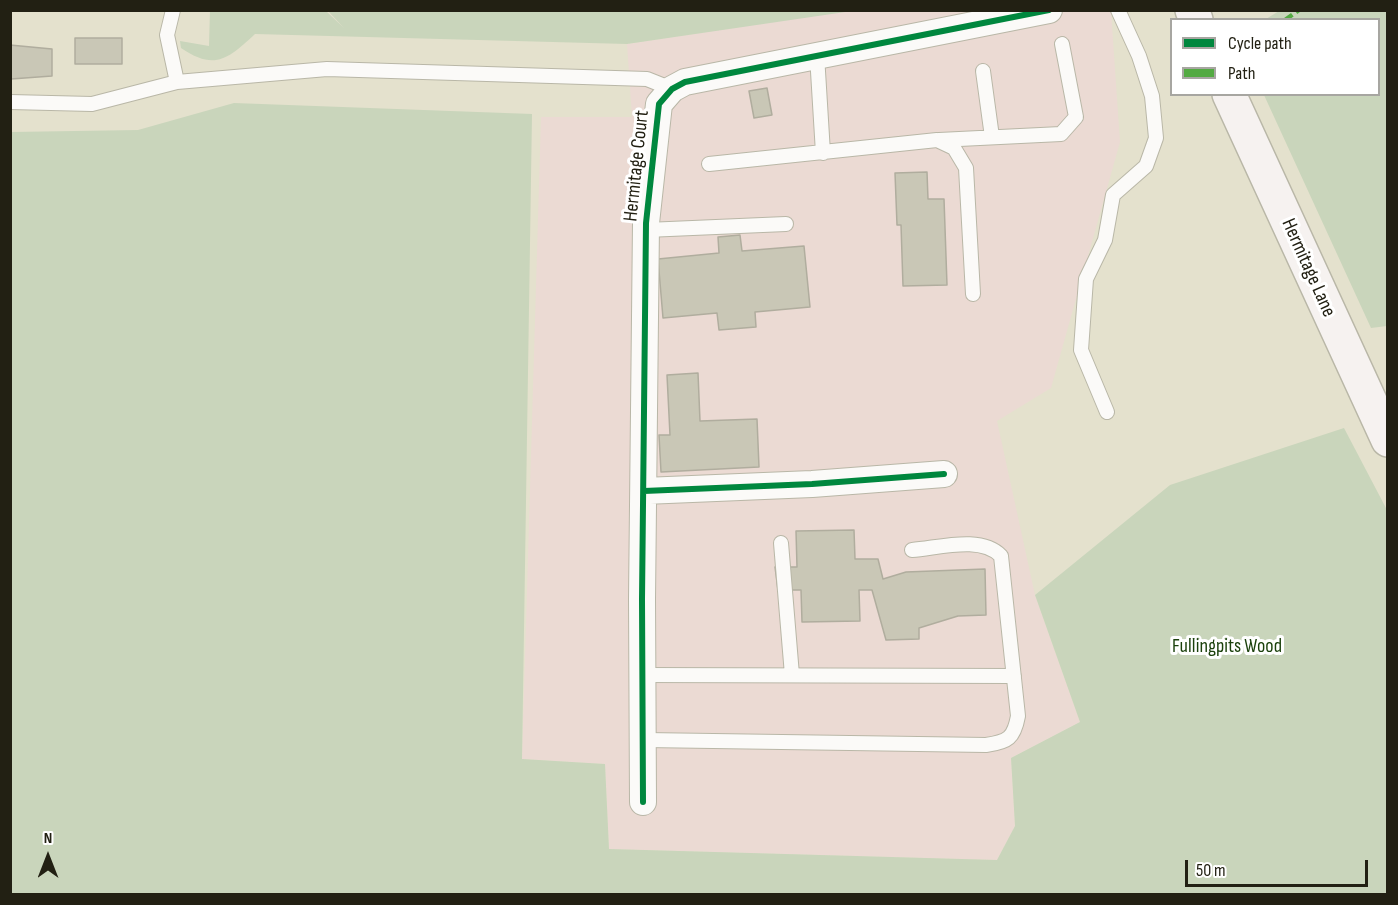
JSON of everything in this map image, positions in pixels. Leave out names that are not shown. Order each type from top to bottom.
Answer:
[{"type":"main road","name":"Hermitage Lane","points":[[1230,96],[1388,440]]},
{"type":"street","name":"Hermitage Court","points":[[644,802],[642,599],[646,230],[659,104],[672,89],[685,82],[1049,10]]},
{"type":"street","points":[[644,491],[812,484],[944,474]]},
{"type":"lane","points":[[173,10],[167,35],[177,82]]},
{"type":"lane","points":[[1107,412],[1081,350],[1086,279],[1105,240],[1113,195],[1146,166],[1156,138],[1152,96],[1139,56],[1118,10]]},
{"type":"lane","points":[[709,164],[937,140],[1061,134],[1076,117],[1062,44]]},
{"type":"lane","points":[[817,55],[823,153]]},
{"type":"lane","points":[[10,102],[92,104],[177,82],[327,69],[647,79],[672,89]]},
{"type":"lane","points":[[983,71],[992,137]]},
{"type":"lane","points":[[937,140],[954,148],[966,168],[973,294]]},
{"type":"lane","points":[[646,230],[786,224]]},
{"type":"lane","points":[[781,543],[792,675]]},
{"type":"lane","points":[[645,740],[986,745],[1005,743],[1015,733],[1018,716],[1001,556],[993,548],[978,544],[912,550]]},
{"type":"lane","points":[[644,675],[1014,676]]},
{"type":"shaded area","points":[[852,10],[1111,11],[1120,142],[1051,388],[997,421],[1035,595],[1080,722],[1011,758],[1015,826],[997,860],[609,849],[605,764],[522,759],[541,117],[632,117],[627,44]]},
{"type":"green space","points":[[210,10],[326,11],[344,28],[328,11],[852,11],[627,44],[255,34],[229,55],[212,60],[203,59],[181,48],[180,41],[209,46]]},
{"type":"green space","points":[[1279,11],[1387,11],[1387,326],[1371,328],[1264,96],[1380,96],[1380,18],[1268,18]]},
{"type":"green space","name":"Fullingpits Wood","points":[[234,103],[532,114],[522,759],[605,764],[609,849],[997,860],[1015,826],[1011,758],[1080,722],[1035,595],[1170,485],[1344,428],[1387,510],[1387,894],[11,894],[11,132],[138,130]]},
{"type":"building","points":[[75,38],[122,38],[122,64],[75,64]]},
{"type":"building","points":[[10,45],[52,49],[52,76],[11,79]]},
{"type":"building","points":[[767,88],[772,115],[754,118],[749,91]]},
{"type":"building","points":[[927,172],[928,199],[944,199],[947,285],[903,286],[901,225],[897,225],[895,173]]},
{"type":"building","points":[[740,235],[742,251],[804,246],[810,307],[755,312],[756,327],[719,330],[717,313],[663,318],[658,259],[719,253],[718,237]]},
{"type":"building","points":[[698,373],[700,421],[757,419],[759,467],[661,472],[659,435],[670,435],[667,375]]},
{"type":"building","points":[[854,530],[855,559],[878,559],[883,579],[906,572],[985,569],[986,615],[958,616],[919,628],[919,639],[886,640],[872,590],[859,590],[860,621],[802,622],[801,590],[778,590],[775,567],[797,567],[796,531]]},
{"type":"marked path","points":[[1288,18],[1299,10]]},
{"type":"cycle path","points":[[643,802],[642,599],[646,223],[659,104],[672,89],[685,82],[1049,10]]},
{"type":"cycle path","points":[[644,491],[812,484],[944,474]]}]
